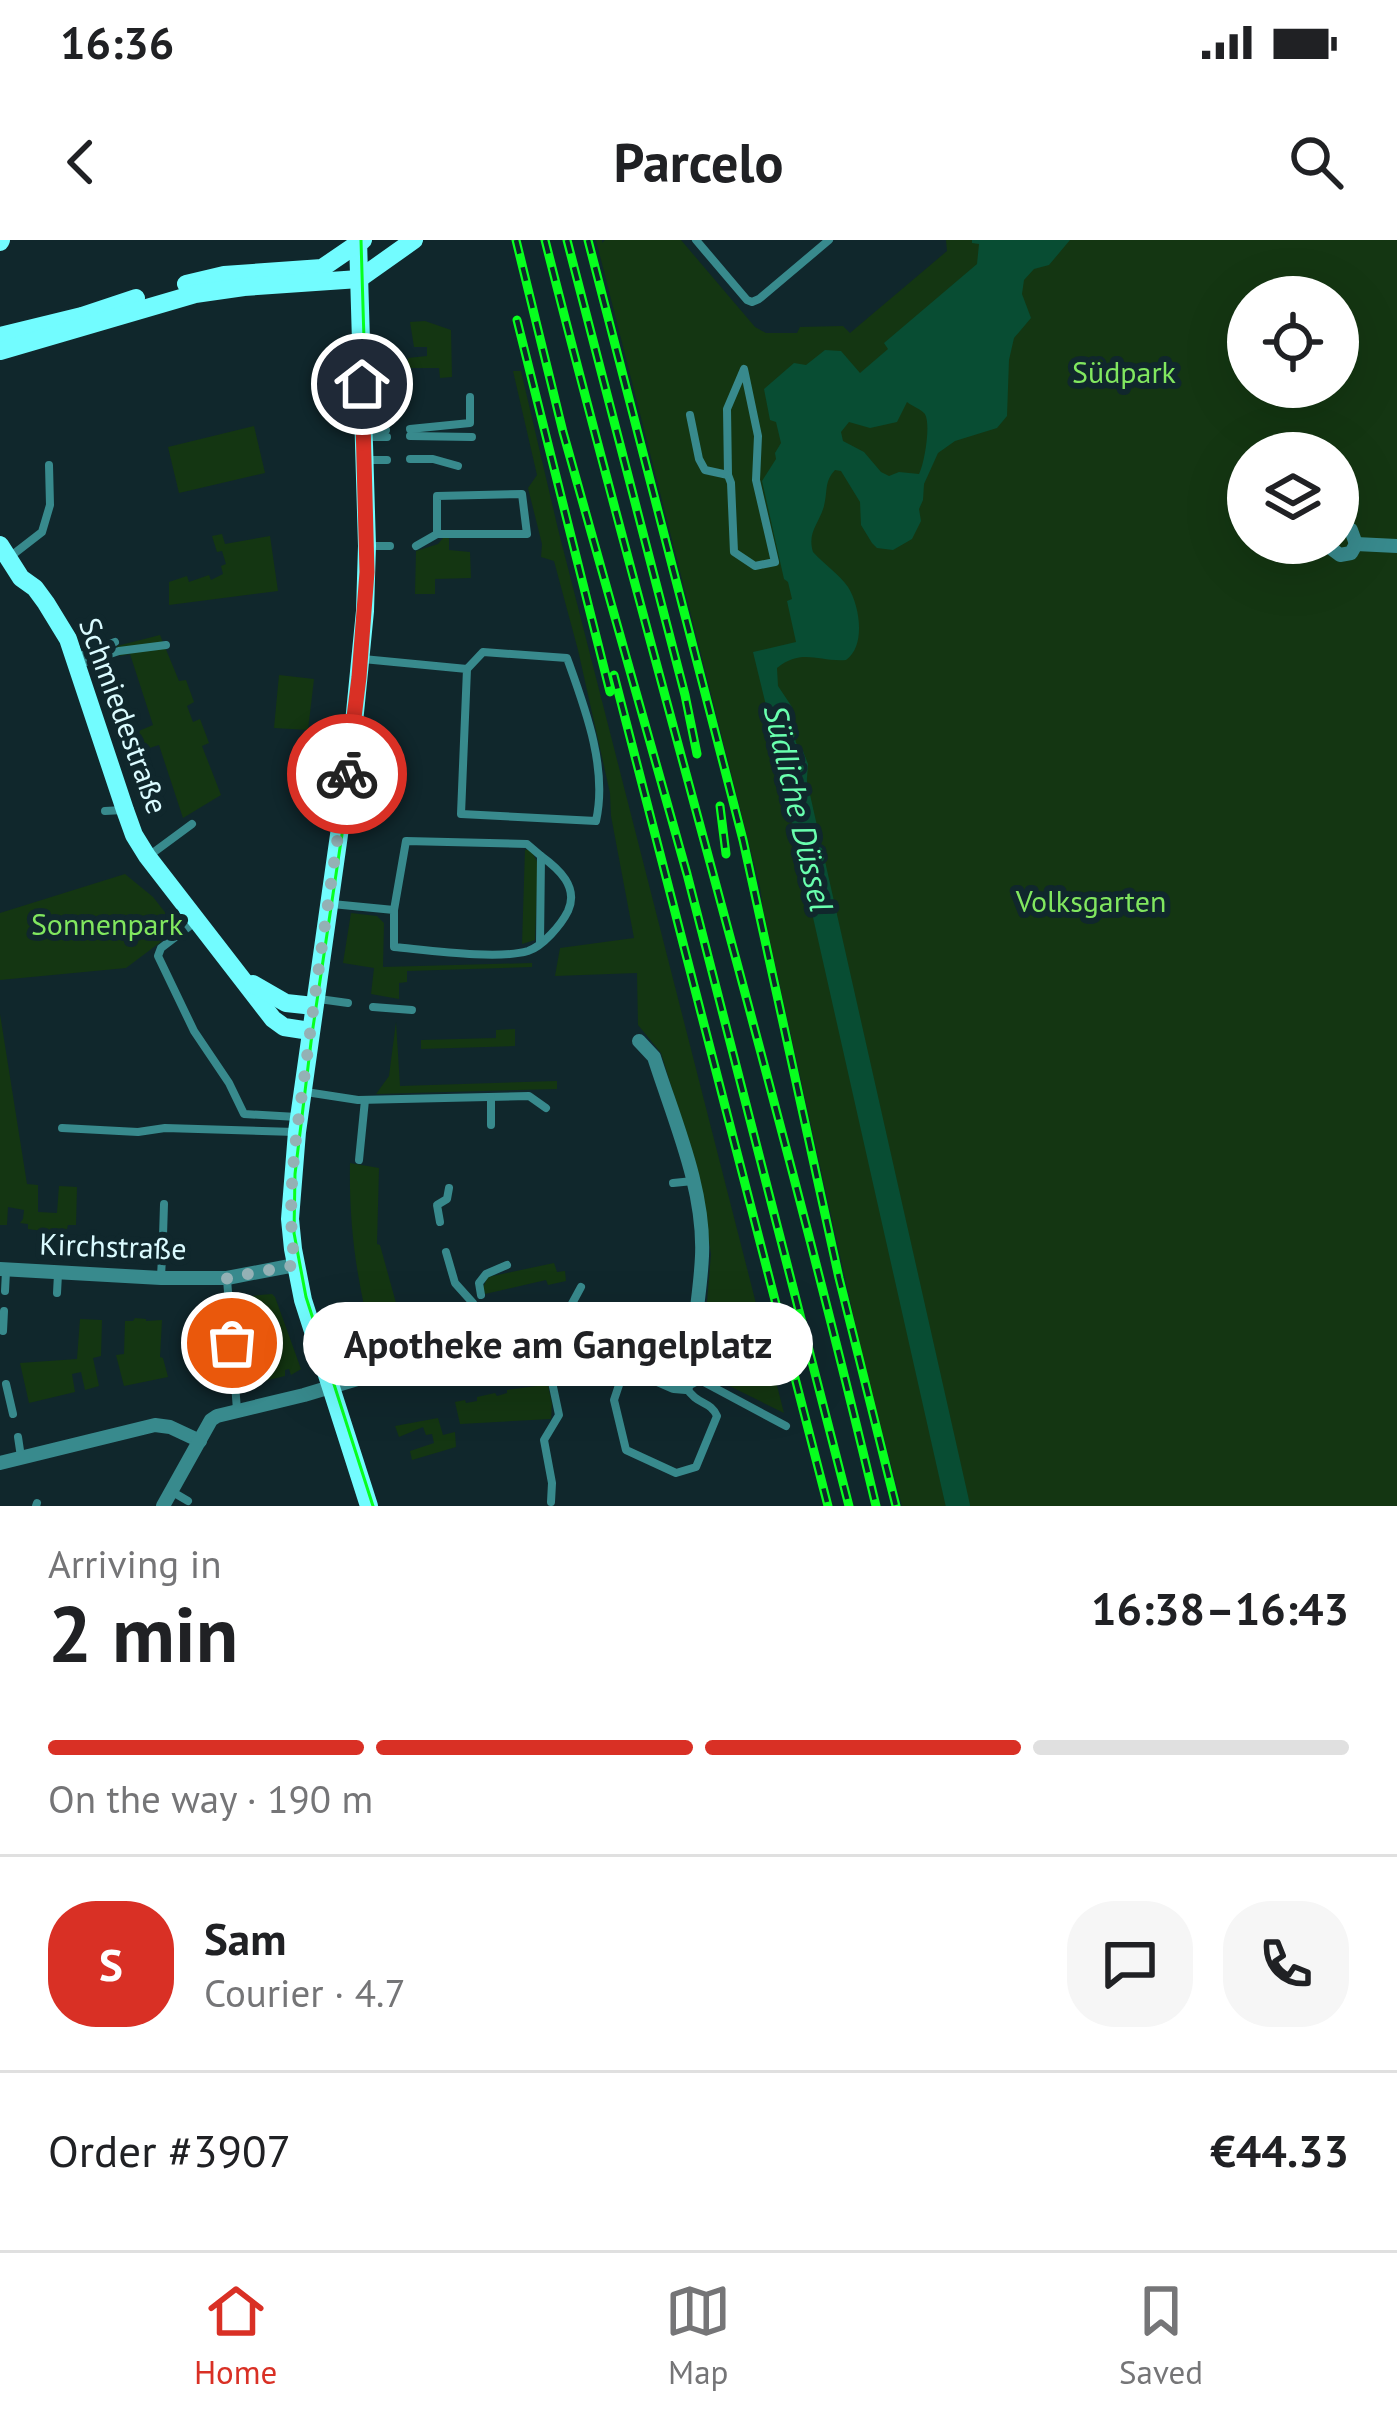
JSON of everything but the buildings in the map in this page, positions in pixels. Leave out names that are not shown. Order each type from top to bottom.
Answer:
[{"type":"main road","points":[[0,351],[195,294],[359,279],[414,240]]},
{"type":"main road","points":[[360,241],[367,546],[361,659],[302,1091],[290,1219],[303,1300],[369,1506]]},
{"type":"main road","points":[[0,336],[209,278],[322,268],[360,241]]},
{"type":"main road","name":"Schmiedestraße","points":[[5,551],[29,570],[77,661],[115,810],[273,1019],[284,1027],[310,1031]]},
{"type":"main road","name":"Schmiedestraße","points":[[244,978],[286,1004],[314,1002]]},
{"type":"street","points":[[1359,544],[1397,546]]},
{"type":"street","points":[[163,1506],[212,1420],[225,1412],[364,1377],[548,1336],[686,1387],[702,1253],[693,1180],[651,1075],[654,1057],[639,1041]]},
{"type":"street","name":"Kirchstraße","points":[[3,1269],[227,1278],[295,1265]]},
{"type":"street","points":[[0,1463],[155,1425],[200,1441]]},
{"type":"lane","points":[[696,240],[752,302],[829,240]]},
{"type":"lane","points":[[744,369],[758,436],[757,480],[775,562],[755,566],[734,552],[728,475],[727,410],[744,369]]},
{"type":"lane","points":[[470,397],[470,423],[410,433],[472,437]]},
{"type":"lane","points":[[690,415],[705,470],[728,475]]},
{"type":"lane","points":[[364,434],[387,433]]},
{"type":"lane","points":[[410,459],[458,466]]},
{"type":"lane","points":[[365,460],[387,460]]},
{"type":"lane","points":[[5,551],[43,532],[50,505],[49,465]]},
{"type":"lane","points":[[416,546],[437,534],[527,534],[523,494],[436,496],[437,534]]},
{"type":"lane","points":[[367,546],[389,546]]},
{"type":"lane","points":[[77,661],[116,642]]},
{"type":"lane","points":[[77,661],[166,645]]},
{"type":"lane","points":[[483,652],[567,658],[595,752],[601,801],[596,821],[460,814],[467,669],[483,652]]},
{"type":"lane","points":[[361,659],[467,669]]},
{"type":"lane","points":[[329,740],[352,743]]},
{"type":"lane","points":[[147,856],[192,824]]},
{"type":"lane","points":[[406,841],[527,844],[557,867],[571,893],[569,909],[540,945],[526,952],[452,953],[394,947],[394,910],[406,841]]},
{"type":"lane","points":[[540,945],[541,856]]},
{"type":"lane","points":[[329,904],[394,910]]},
{"type":"lane","points":[[196,921],[161,948],[158,956],[194,1030],[244,1114],[298,1125]]},
{"type":"lane","points":[[314,1002],[348,1003]]},
{"type":"lane","points":[[373,1007],[412,1010]]},
{"type":"lane","points":[[302,1091],[365,1100],[529,1096],[546,1108]]},
{"type":"lane","points":[[491,1097],[491,1125]]},
{"type":"lane","points":[[359,1160],[365,1100]]},
{"type":"lane","points":[[62,1128],[138,1132],[298,1125]]},
{"type":"lane","points":[[673,1184],[693,1180]]},
{"type":"lane","points":[[440,1222],[437,1205],[447,1198],[449,1188]]},
{"type":"lane","points":[[163,1236],[164,1204]]},
{"type":"lane","points":[[446,1252],[455,1283],[477,1299],[479,1282],[486,1274],[507,1265]]},
{"type":"lane","points":[[160,1278],[162,1258]]},
{"type":"lane","points":[[3,1269],[5,1291]]},
{"type":"lane","points":[[57,1293],[58,1272]]},
{"type":"lane","points":[[227,1278],[237,1410]]},
{"type":"lane","points":[[547,1358],[548,1336],[581,1288]]},
{"type":"lane","points":[[3,1331],[4,1311]]},
{"type":"lane","points":[[483,1326],[488,1350]]},
{"type":"lane","points":[[626,1366],[614,1400],[626,1450],[676,1473],[696,1467],[717,1416],[712,1407],[693,1399],[686,1387],[700,1380],[786,1426]]},
{"type":"lane","points":[[551,1502],[544,1441],[559,1415],[552,1382]]},
{"type":"lane","points":[[6,1384],[13,1414]]},
{"type":"lane","points":[[18,1437],[30,1474]]},
{"type":"lane","points":[[171,1491],[188,1501]]},
{"type":"green space","name":"Volksgarten","points":[[596,240],[681,240],[755,327],[766,333],[797,333],[800,327],[843,326],[850,333],[947,251],[946,240],[1397,240],[1397,1506],[902,1506],[864,1363],[764,914]]},
{"type":"green space","points":[[425,321],[451,330],[452,377],[440,378],[439,368],[408,368],[408,358],[427,356],[427,347],[414,347],[410,322]]},
{"type":"green space","points":[[513,371],[521,371],[784,1413],[701,1372],[711,1254],[700,1180],[661,1053],[638,1025],[637,973],[555,976],[560,948],[634,938],[610,793],[578,650],[554,561],[541,557],[528,488],[537,475]]},
{"type":"green space","points":[[254,426],[265,473],[179,493],[168,447]]},
{"type":"green space","points":[[222,534],[225,544],[270,536],[278,591],[169,605],[169,582],[187,576],[189,582],[209,575],[211,580],[223,574],[221,566],[226,564],[212,536]]},
{"type":"green space","points":[[449,538],[449,550],[470,552],[471,578],[435,579],[435,594],[415,594],[416,551]]},
{"type":"green space","points":[[160,635],[179,681],[186,680],[194,702],[187,706],[193,722],[200,719],[209,743],[202,746],[221,795],[183,818],[159,745],[140,751],[134,733],[153,725],[130,654],[120,656],[117,646]]},
{"type":"green space","points":[[279,675],[314,679],[308,730],[274,728]]},
{"type":"green space","points":[[530,849],[538,863],[535,940],[522,944],[525,850]]},
{"type":"green space","name":"Sonnenpark","points":[[125,874],[153,897],[178,929],[126,968],[0,980],[0,913]]},
{"type":"green space","points":[[351,913],[377,916],[384,923],[383,967],[532,963],[532,967],[407,971],[407,982],[399,983],[399,999],[371,994],[374,968],[343,963]]},
{"type":"green space","points":[[0,1014],[27,1184],[38,1185],[38,1212],[57,1213],[59,1186],[77,1187],[76,1225],[67,1229],[28,1229],[28,1224],[20,1223],[24,1210],[8,1207],[7,1225],[0,1225]]},
{"type":"green space","points":[[396,1022],[400,1086],[557,1081],[557,1089],[376,1094],[389,1076]]},
{"type":"green space","points":[[515,1029],[515,1046],[421,1049],[421,1040],[496,1038],[496,1030]]},
{"type":"green space","points":[[350,1163],[379,1168],[377,1244],[396,1303],[365,1310],[353,1237]]},
{"type":"green space","points":[[554,1263],[557,1272],[565,1271],[566,1281],[548,1285],[546,1280],[485,1294],[488,1277]]},
{"type":"green space","points":[[272,1294],[301,1369],[243,1386],[234,1309],[246,1304],[244,1297]]},
{"type":"green space","points":[[80,1319],[102,1320],[101,1356],[93,1358],[99,1386],[85,1390],[81,1372],[72,1374],[75,1392],[29,1403],[20,1363],[77,1359]]},
{"type":"green space","points":[[162,1320],[160,1357],[168,1377],[124,1386],[116,1355],[124,1354],[125,1321]]},
{"type":"green space","points":[[547,1381],[551,1419],[460,1424],[455,1402],[477,1401],[477,1397]]},
{"type":"green space","points":[[438,1418],[443,1435],[455,1432],[456,1447],[412,1460],[410,1451],[434,1443],[432,1434],[426,1435],[423,1427],[399,1437],[395,1426]]},
{"type":"shaded area","points":[[1070,240],[1049,265],[1034,269],[1024,280],[1022,294],[1031,318],[1014,338],[1007,416],[997,428],[955,441],[938,453],[924,484],[921,521],[912,539],[893,550],[877,548],[861,525],[860,502],[841,471],[835,470],[829,478],[813,533],[813,552],[848,587],[858,615],[859,636],[846,660],[802,657],[777,668],[778,686],[792,707],[796,743],[808,764],[806,792],[788,796],[753,652],[796,642],[787,601],[792,599],[762,481],[781,443],[764,389],[794,363],[806,365],[825,350],[841,351],[860,373],[888,349],[884,343],[977,264],[979,244],[972,243]],"holes":[[[907,402],[926,418],[923,462],[919,474],[889,476],[864,452],[843,441],[841,432],[849,422],[870,428],[897,422]]]},
{"type":"waterway","name":"Südliche Düssel","points":[[791,765],[958,1506]]},
{"type":"tram line","points":[[361,240],[370,600],[355,748],[295,1174],[294,1233],[306,1297],[373,1506]]},
{"type":"railway","points":[[516,240],[563,432],[687,874],[849,1506]]},
{"type":"railway","points":[[545,240],[797,1189],[876,1506]]},
{"type":"railway","points":[[567,240],[697,754]]},
{"type":"railway","points":[[588,240],[743,840],[839,1278],[896,1506]]},
{"type":"railway","points":[[517,320],[610,692]]},
{"type":"railway","points":[[614,675],[828,1506]]},
{"type":"railway","points":[[720,806],[726,854]]},
{"type":"way so far","points":[[232,1343],[227,1278],[295,1265],[291,1183],[347,774]]},
{"type":"place","name":"Apotheke am Gangelplatz","points":[[232,1343]]},
{"type":"route","points":[[347,774],[367,572],[362,384]]},
{"type":"park label","name":"Südpark","points":[[1124,373]]}]
